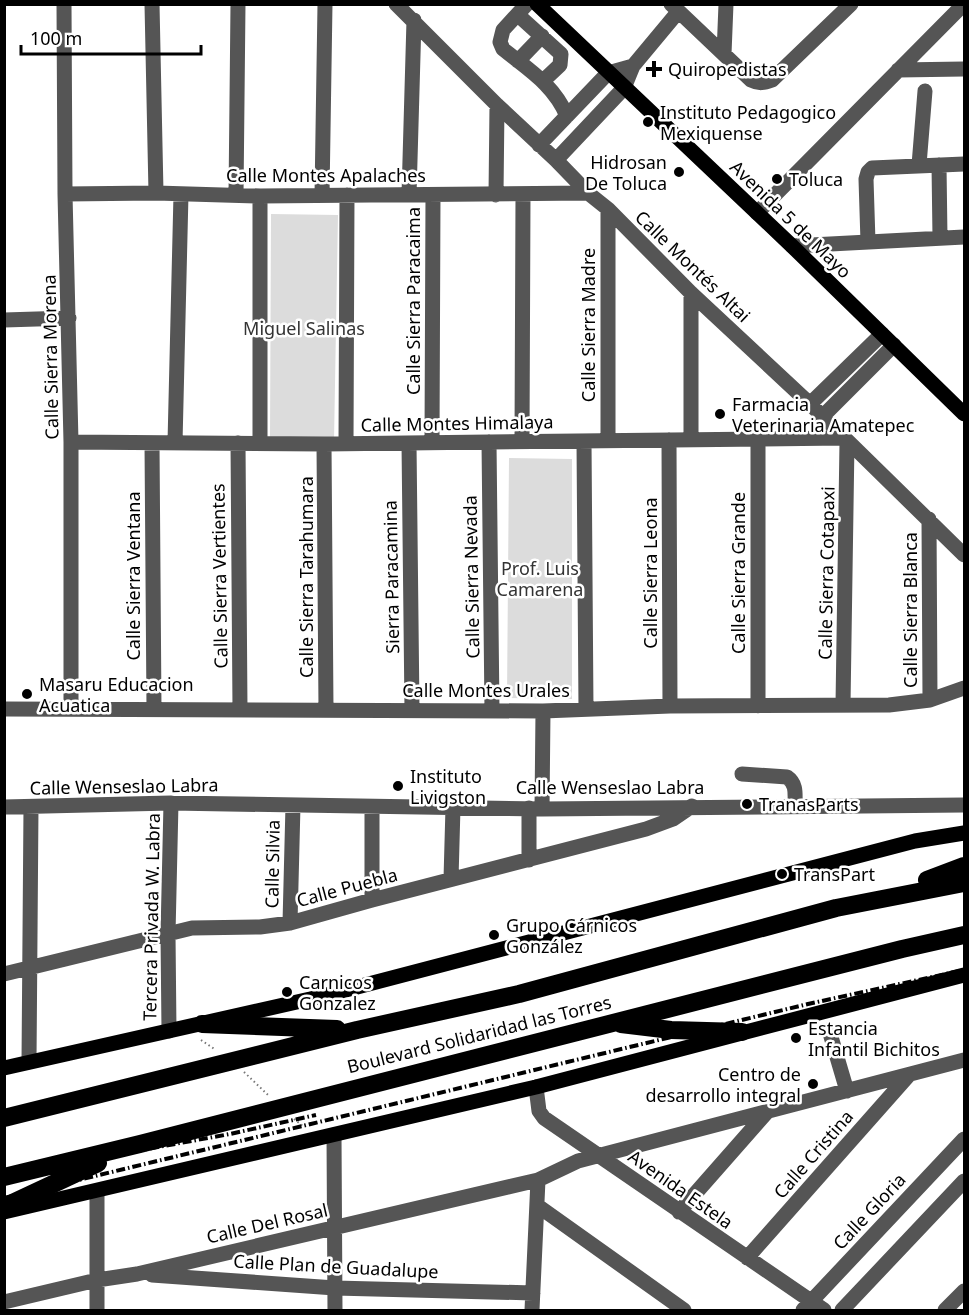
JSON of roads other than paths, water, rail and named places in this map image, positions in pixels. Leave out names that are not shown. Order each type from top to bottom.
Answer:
[{"type":"highway","points":[[836,908],[879,892],[944,875],[964,867]]},
{"type":"highway","name":"Boulevard Solidaridad las Torres","points":[[4,1118],[357,1030],[519,994],[836,908],[964,883]]},
{"type":"highway","name":"Boulevard Solidaridad las Torres","points":[[4,1177],[610,1022],[964,935]]},
{"type":"highway","points":[[610,1022],[671,1030],[742,1032]]},
{"type":"highway","points":[[185,1027],[357,1030]]},
{"type":"highway","points":[[4,1207],[140,1144]]},
{"type":"main road","name":"Avenida 5 de Mayo","points":[[537,4],[792,246],[964,414]]},
{"type":"main road","points":[[4,1068],[319,997],[915,841],[964,833]]},
{"type":"main road","points":[[4,1212],[536,1087],[964,975]]},
{"type":"street","name":"Calle Sierra Morena","points":[[64,4],[65,194],[71,442],[71,708]]},
{"type":"street","points":[[152,4],[156,193]]},
{"type":"street","points":[[237,195],[238,4]]},
{"type":"street","points":[[322,195],[325,4]]},
{"type":"street","name":"Calle Montés Altai","points":[[396,4],[496,105],[588,193],[608,209],[691,293],[810,404],[964,555]]},
{"type":"street","points":[[724,54],[726,4]]},
{"type":"street","points":[[556,160],[624,88],[633,66],[675,8],[751,80],[765,83],[772,80],[851,4]]},
{"type":"street","points":[[757,213],[964,4]]},
{"type":"street","points":[[543,81],[560,65],[562,60],[558,50],[542,36],[523,10],[503,30],[500,42],[503,49],[543,81],[573,111]]},
{"type":"street","name":"Calle Sierra Paracaima","points":[[409,195],[414,20]]},
{"type":"street","points":[[518,61],[542,36]]},
{"type":"street","points":[[539,145],[608,73],[633,66]]},
{"type":"street","points":[[898,70],[964,69]]},
{"type":"street","points":[[920,165],[925,91]]},
{"type":"street","points":[[496,105],[496,195]]},
{"type":"street","points":[[868,242],[866,179],[868,171],[878,167],[964,164]]},
{"type":"street","points":[[939,165],[940,238]]},
{"type":"street","name":"Calle Montes Apalaches","points":[[65,194],[156,193],[260,196],[588,193]]},
{"type":"street","points":[[175,443],[181,194]]},
{"type":"street","points":[[346,443],[347,195]]},
{"type":"street","name":"Calle Sierra Paracaima","points":[[432,442],[433,195]]},
{"type":"street","points":[[522,441],[523,195]]},
{"type":"street","points":[[260,196],[260,443]]},
{"type":"street","name":"Calle Sierra Madre","points":[[608,209],[608,441]]},
{"type":"street","points":[[792,246],[964,237]]},
{"type":"street","points":[[691,293],[691,440]]},
{"type":"street","points":[[4,320],[69,318]]},
{"type":"street","points":[[810,404],[882,334]]},
{"type":"street","points":[[822,417],[894,345]]},
{"type":"street","name":"Calle Sierra Grande","points":[[758,439],[758,706]]},
{"type":"street","name":"Calle Sierra Leona","points":[[669,440],[670,706]]},
{"type":"street","name":"Calle Montes Himalaya","points":[[71,442],[324,444],[845,440]]},
{"type":"street","name":"Calle Sierra Cotapaxi","points":[[843,705],[845,440]]},
{"type":"street","points":[[584,441],[586,709]]},
{"type":"street","name":"Sierra Paracamina","points":[[409,442],[412,710]]},
{"type":"street","name":"Calle Sierra Nevada","points":[[489,442],[492,711]]},
{"type":"street","name":"Calle Sierra Ventana","points":[[152,443],[154,709]]},
{"type":"street","name":"Calle Sierra Vertientes","points":[[238,443],[240,709]]},
{"type":"street","name":"Calle Sierra Tarahumara","points":[[324,444],[326,710]]},
{"type":"street","name":"Calle Sierra Blanca","points":[[928,519],[930,700]]},
{"type":"street","name":"Calle Montes Urales","points":[[4,709],[543,711],[670,706],[889,705],[930,700],[964,688]]},
{"type":"street","points":[[529,860],[536,808],[543,711]]},
{"type":"street","points":[[742,774],[787,777],[793,781],[795,788],[795,806]]},
{"type":"street","name":"Calle Wenseslao Labra","points":[[4,807],[171,803],[536,808],[964,805]]},
{"type":"street","name":"Tercera Privada W. Labra","points":[[171,803],[168,934],[185,1027]]},
{"type":"street","name":"Calle Silvia","points":[[290,923],[293,805]]},
{"type":"street","name":"Calle Puebla","points":[[4,974],[192,928],[260,927],[290,923],[646,829],[673,819],[692,806]]},
{"type":"street","points":[[28,1062],[31,807]]},
{"type":"street","points":[[372,807],[372,900]]},
{"type":"street","points":[[451,879],[453,807]]},
{"type":"street","points":[[829,1030],[847,1091]]},
{"type":"street","name":"Calle Del Rosal","points":[[4,1302],[97,1280],[137,1274],[538,1180],[578,1161],[599,1155],[964,1060]]},
{"type":"street","name":"Calle Cristina","points":[[747,1258],[908,1076]]},
{"type":"street","name":"Avenida Estela","points":[[536,1087],[539,1111],[544,1118],[747,1258],[812,1308]]},
{"type":"street","points":[[679,1212],[767,1112]]},
{"type":"street","points":[[334,1135],[334,1311]]},
{"type":"street","name":"Calle Gloria","points":[[812,1308],[964,1139]]},
{"type":"street","points":[[532,1311],[538,1180]]},
{"type":"street","points":[[842,1311],[964,1181]]},
{"type":"street","points":[[97,1191],[97,1311]]},
{"type":"street","points":[[538,1206],[684,1311]]},
{"type":"street","name":"Calle Plan de Guadalupe","points":[[137,1274],[335,1288],[533,1293]]},
{"type":"street","points":[[945,1311],[964,1291]]},
{"type":"railway","points":[[4,1198],[808,1004],[964,970]]},
{"type":"railway","points":[[4,1175],[230,1134],[316,1115]]},
{"type":"place","name":"Quiropedistas","points":[[654,69]]},
{"type":"place","name":"Instituto Pedagogico Mexiquense","points":[[648,122]]},
{"type":"place","name":"Hidrosan De Toluca","points":[[679,172]]},
{"type":"place","name":"Toluca","points":[[777,179]]},
{"type":"place","name":"Farmacia Veterinaria Amatepec","points":[[720,414]]},
{"type":"place","name":"Masaru Educacion Acuatica","points":[[27,694]]},
{"type":"place","name":"Instituto Livigston","points":[[398,786]]},
{"type":"place","name":"TranasParts","points":[[747,804]]},
{"type":"place","name":"TransPart","points":[[782,874]]},
{"type":"place","name":"Grupo Cárnicos González","points":[[494,935]]},
{"type":"place","name":"Carnicos Gonzalez","points":[[287,992]]},
{"type":"place","name":"Estancia Infantil Bichitos","points":[[796,1038]]},
{"type":"place","name":"Centro de desarrollo integral","points":[[813,1084]]},
{"type":"park label","name":"Miguel Salinas","points":[[304,328]]},
{"type":"park label","name":"Prof. Luis Camarena","points":[[540,578]]}]
